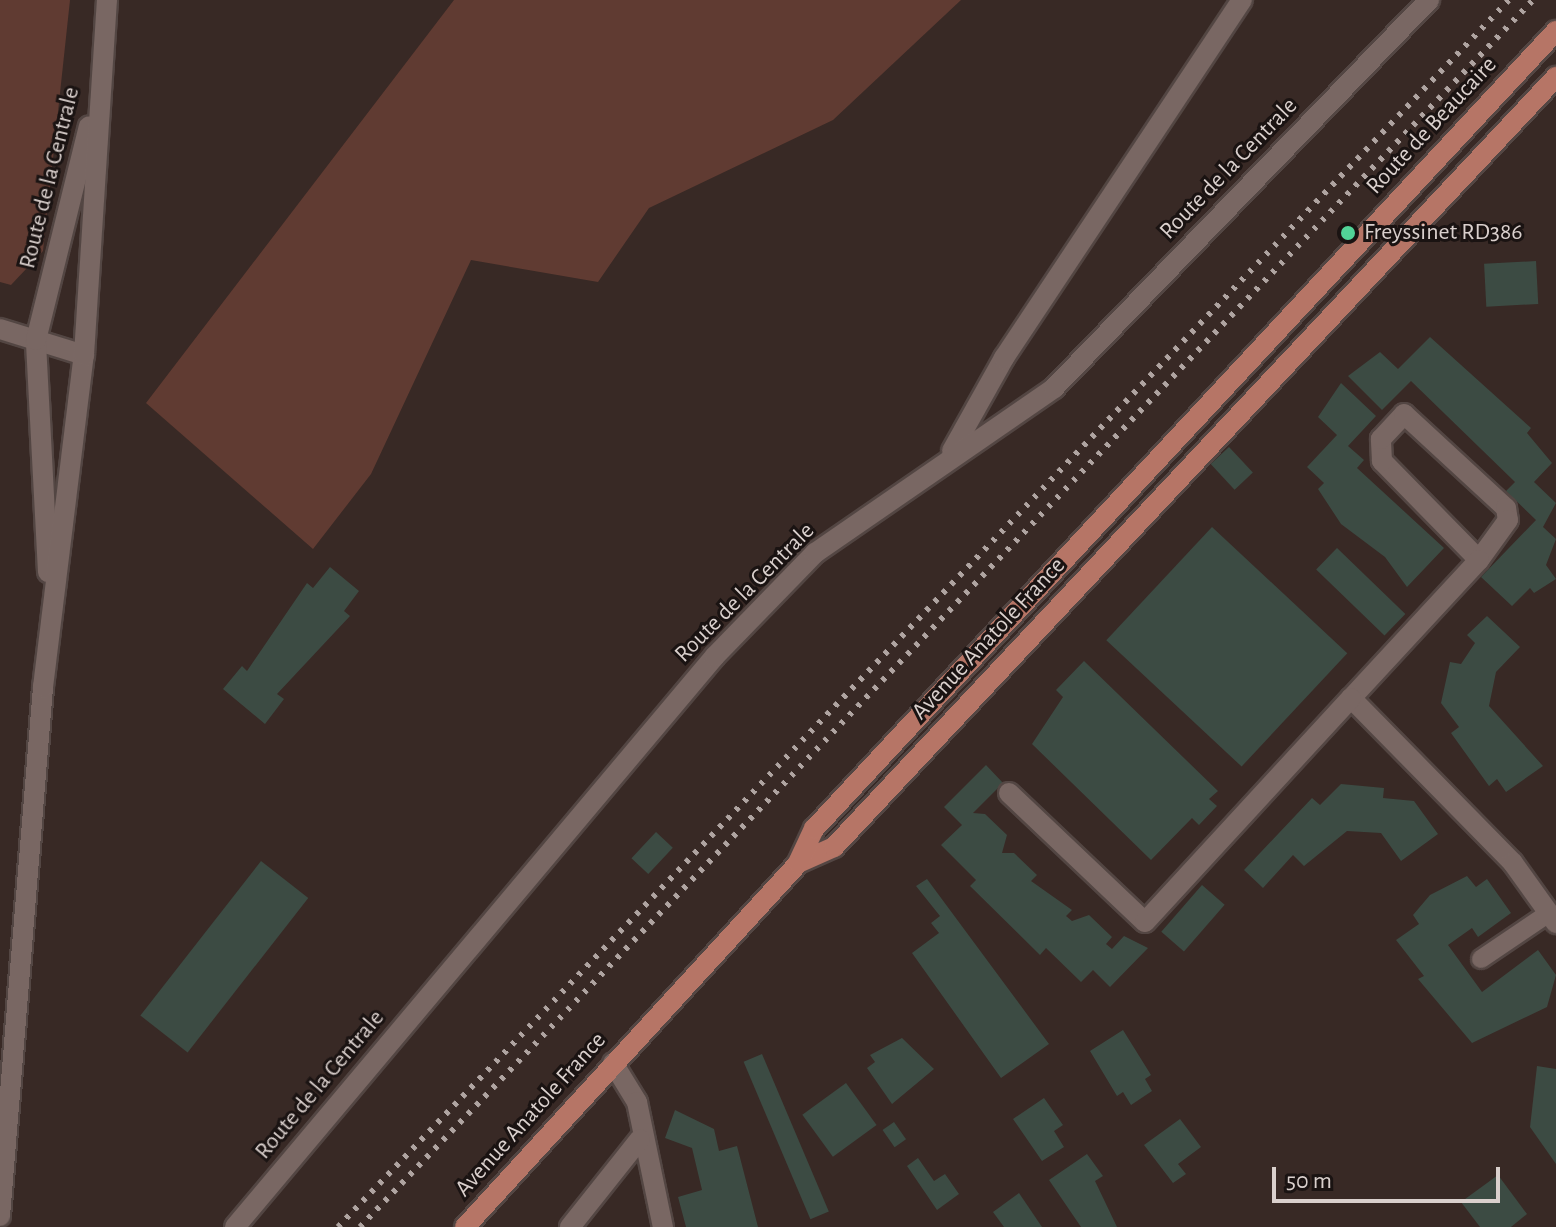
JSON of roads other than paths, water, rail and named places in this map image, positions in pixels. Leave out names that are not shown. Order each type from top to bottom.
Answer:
[{"type":"main road","name":"Route de Beaucaire","points":[[1184,432],[1556,31]]},
{"type":"main road","name":"Avenue Anatole France","points":[[798,863],[834,847],[1209,439],[1556,77]]},
{"type":"main road","name":"Avenue Anatole France","points":[[465,1227],[798,863],[814,829],[1184,432]]},
{"type":"main road","points":[[1097,526],[1113,543]]},
{"type":"street","name":"Route de la Centrale","points":[[0,1216],[50,627],[84,355],[107,0]]},
{"type":"street","points":[[950,454],[1004,358],[1242,0]]},
{"type":"street","name":"Route de la Centrale","points":[[235,1227],[715,656],[815,553],[950,454],[1054,388],[1429,0]]},
{"type":"street","name":"Route de la Centrale","points":[[50,627],[36,340],[102,76]]},
{"type":"street","points":[[0,329],[84,355]]},
{"type":"street","points":[[1009,793],[1145,922],[1479,560],[1506,530],[1506,508],[1404,414],[1381,439],[1382,461],[1479,560]]},
{"type":"street","points":[[1351,698],[1513,863],[1552,918]]},
{"type":"street","points":[[613,1063],[637,1102],[640,1139],[663,1227]]},
{"type":"street","points":[[570,1227],[640,1139]]},
{"type":"lane","points":[[1481,959],[1552,918]]},
{"type":"railway","points":[[338,1227],[1509,0]]},
{"type":"railway","points":[[360,1227],[1533,0]]},
{"type":"place","name":"Freyssinet RD386","points":[[1348,233]]}]
